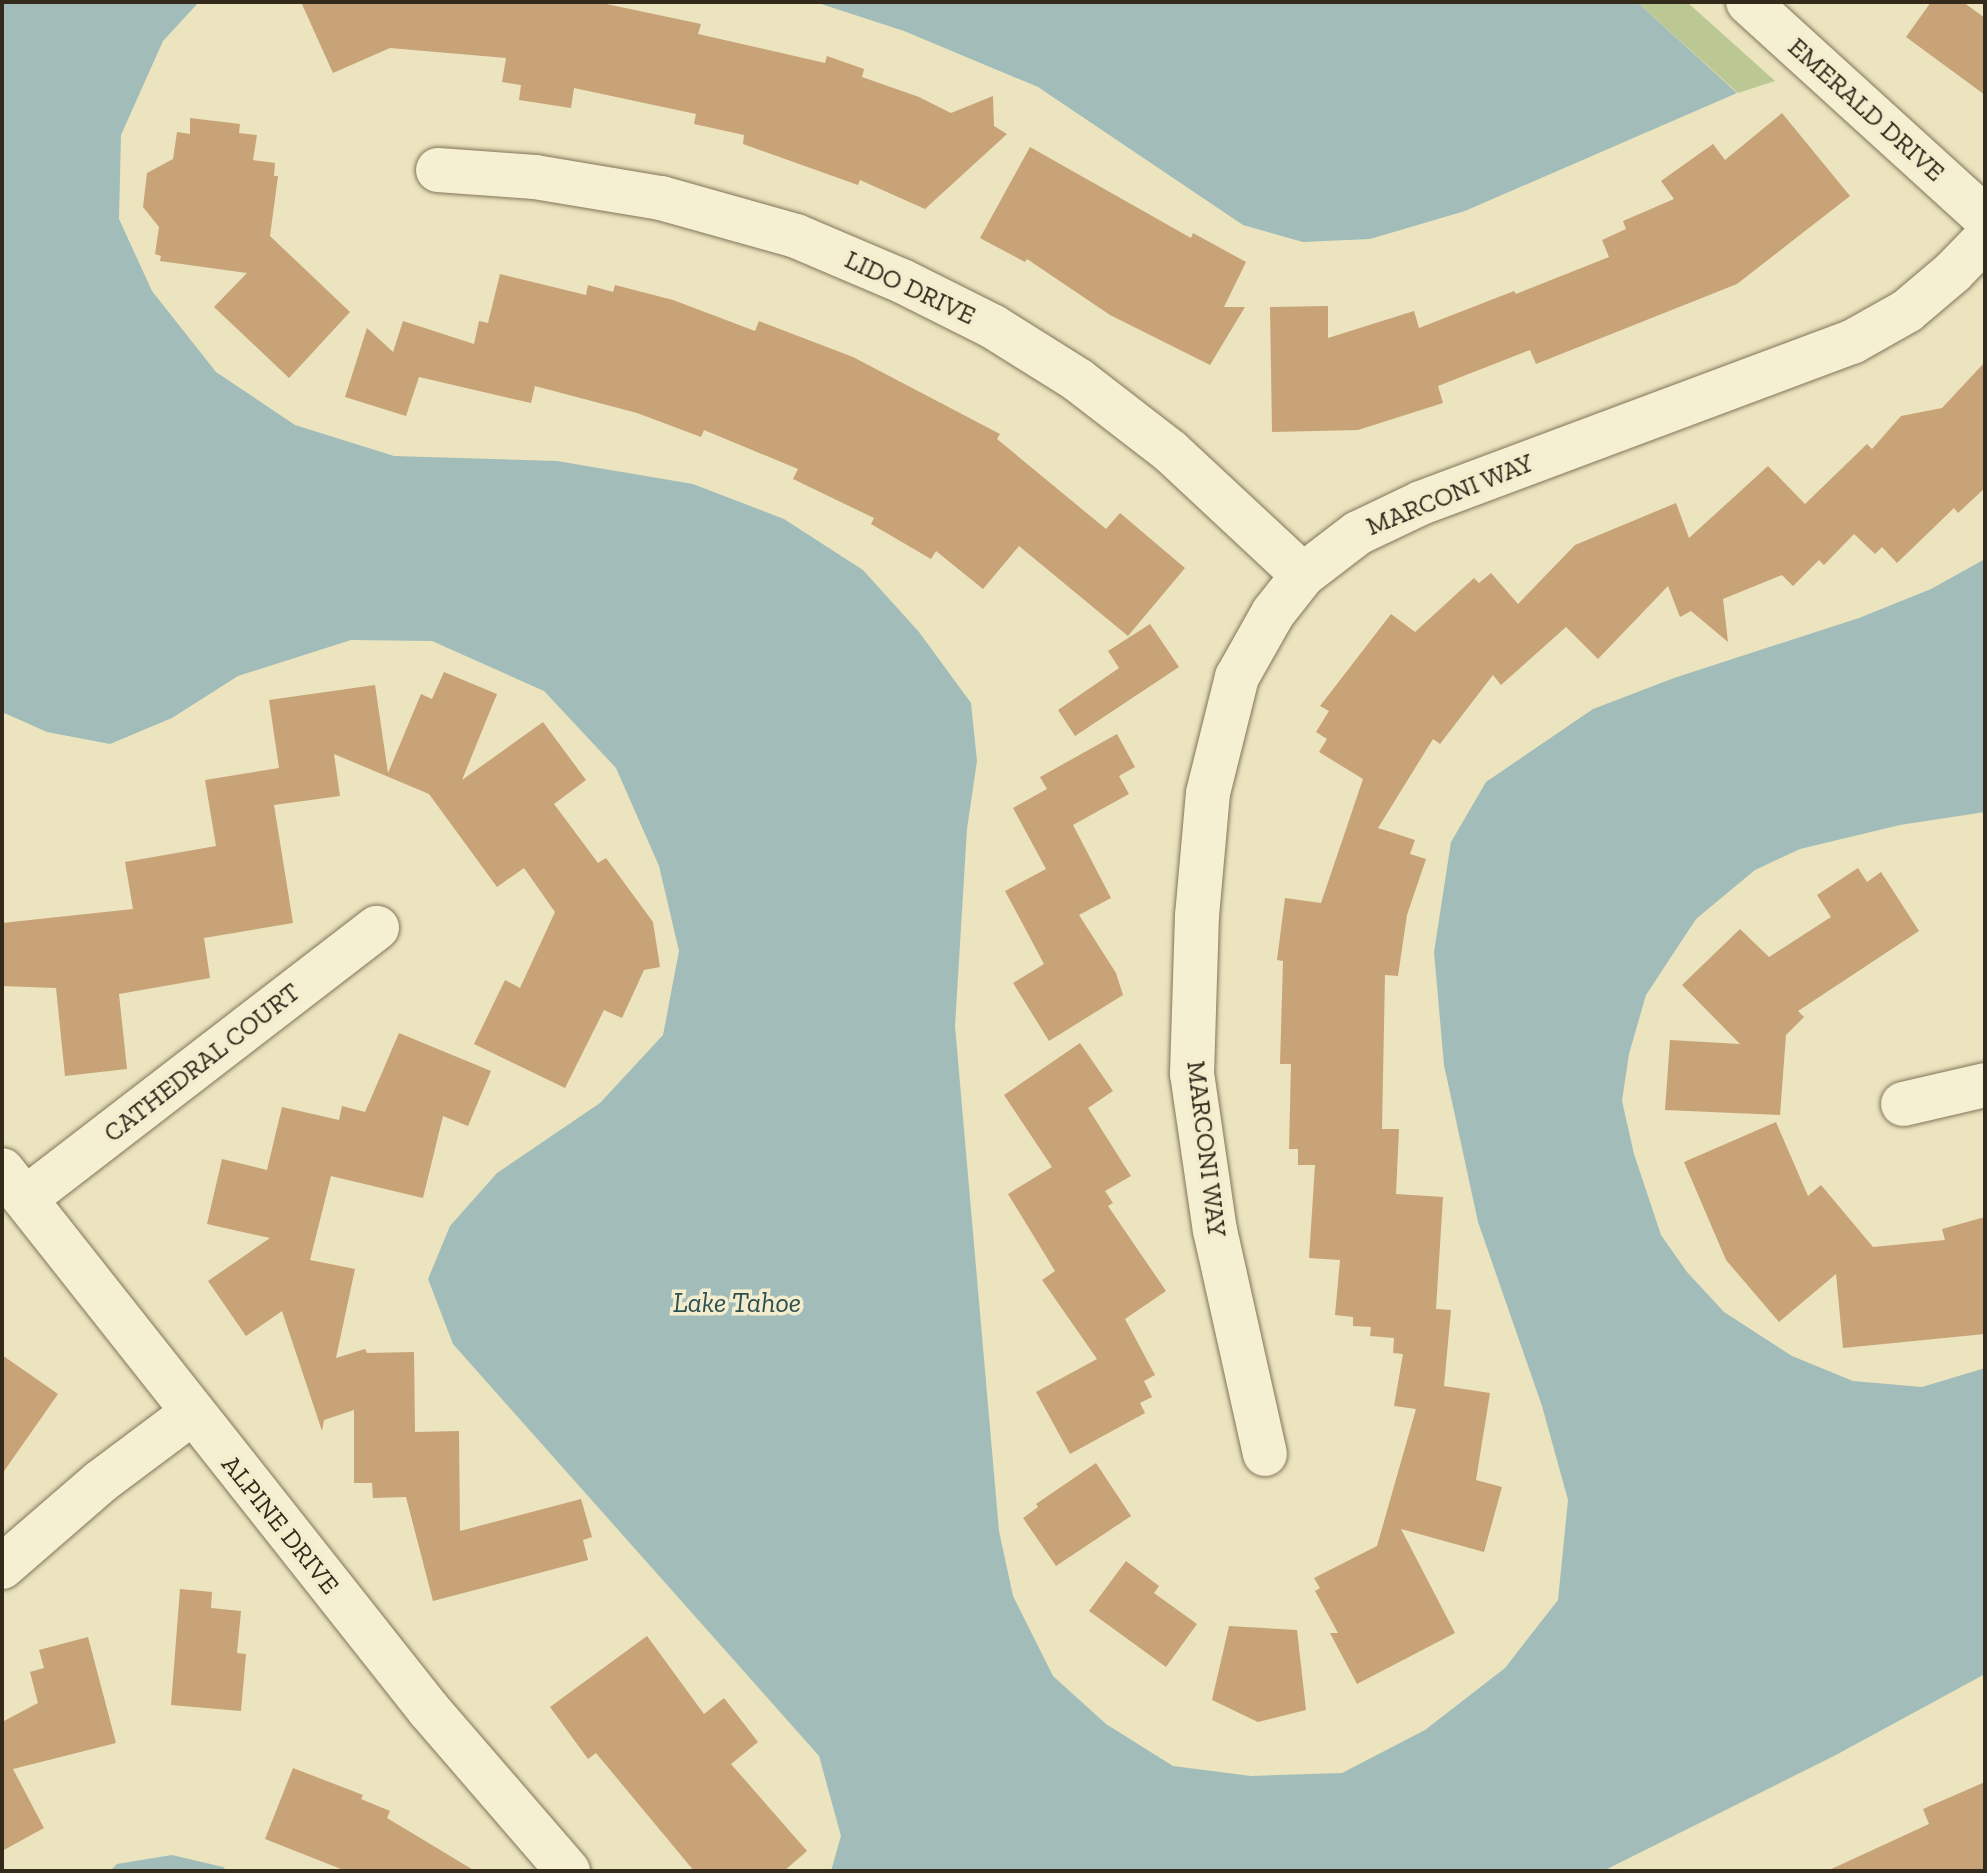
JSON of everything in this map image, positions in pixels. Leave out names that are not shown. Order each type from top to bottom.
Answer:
[{"type":"street","name":"EMERALD DRIVE","points":[[1748,2],[1985,218]]},
{"type":"street","name":"LIDO DRIVE","points":[[438,170],[535,177],[661,198],[796,236],[902,281],[992,326],[1078,380],[1170,451],[1303,575]]},
{"type":"street","name":"MARCONI WAY","points":[[1265,1454],[1215,1231],[1192,1074],[1197,916],[1208,793],[1237,677],[1273,613],[1303,575],[1358,533],[1421,503],[1852,342],[1907,311],[1953,272],[1985,239]]},
{"type":"street","name":"CATHEDRAL COURT","points":[[14,1184],[377,928]]},
{"type":"street","points":[[1903,1104],[1985,1085]]},
{"type":"street","name":"ALPINE DRIVE","points":[[14,1184],[191,1414],[429,1710],[568,1871]]},
{"type":"street","points":[[2,1567],[100,1482],[191,1414]]},
{"type":"green space","points":[[1637,2],[1687,2],[1775,81],[1738,93]]},
{"type":"water","name":"Lake Tahoe","points":[[2,2],[199,2],[163,41],[121,135],[119,219],[152,291],[216,372],[295,425],[394,456],[557,461],[693,484],[784,519],[863,570],[919,632],[971,703],[977,761],[967,829],[955,1026],[999,1531],[1013,1596],[1053,1676],[1106,1724],[1173,1766],[1251,1776],[1342,1773],[1425,1730],[1505,1668],[1558,1600],[1568,1500],[1542,1406],[1478,1222],[1444,1065],[1434,952],[1451,842],[1486,782],[1593,709],[1674,678],[1859,618],[1931,589],[1985,559],[1985,812],[1900,825],[1800,849],[1755,870],[1696,919],[1646,995],[1629,1054],[1622,1101],[1634,1154],[1661,1235],[1687,1272],[1724,1312],[1792,1356],[1853,1381],[1922,1387],[1985,1368],[1985,1674],[1834,1756],[1603,1871],[831,1871],[841,1836],[819,1756],[453,1344],[428,1279],[450,1226],[497,1173],[600,1103],[663,1035],[679,951],[659,866],[616,768],[544,691],[432,641],[351,640],[238,676],[172,718],[110,744],[47,732],[2,712]]},
{"type":"water","points":[[815,2],[1637,2],[1737,93],[1465,211],[1370,239],[1303,242],[1243,225],[1038,87],[904,31]]},
{"type":"water","points":[[172,1855],[223,1867],[227,1871],[110,1871],[117,1864]]},
{"type":"building","points":[[301,2],[597,2],[701,24],[698,34],[825,63],[827,56],[864,69],[862,77],[919,97],[951,113],[993,96],[994,126],[1007,134],[925,209],[860,180],[858,185],[743,144],[744,135],[694,124],[696,114],[574,88],[571,108],[519,100],[521,85],[502,82],[506,58],[390,48],[333,73]]},
{"type":"building","points":[[1931,2],[1963,2],[1985,18],[1985,95],[1906,37]]},
{"type":"building","points":[[1782,113],[1850,196],[1737,284],[1536,364],[1530,350],[1438,386],[1443,403],[1358,430],[1272,432],[1270,307],[1328,306],[1328,338],[1414,311],[1419,328],[1514,291],[1516,294],[1609,257],[1602,240],[1626,229],[1623,221],[1674,199],[1661,181],[1713,144],[1725,160]]},
{"type":"building","points":[[190,118],[240,124],[239,133],[257,135],[253,160],[275,163],[274,176],[278,176],[270,236],[350,312],[289,378],[214,307],[247,273],[160,261],[161,256],[155,254],[159,227],[143,207],[147,173],[173,159],[177,132],[190,134]]},
{"type":"building","points":[[1030,147],[1191,238],[1193,233],[1246,262],[1224,307],[1245,307],[1210,365],[1110,315],[1027,259],[1025,262],[980,238]]},
{"type":"building","points":[[500,274],[586,295],[588,285],[613,292],[615,285],[673,300],[755,331],[759,321],[853,357],[1000,434],[997,439],[1106,529],[1120,513],[1185,568],[1128,636],[1019,546],[983,589],[936,551],[931,559],[871,524],[874,518],[793,479],[798,469],[704,430],[701,437],[637,413],[535,386],[531,403],[419,377],[406,416],[345,397],[367,328],[393,352],[403,321],[474,344],[479,321],[488,323]]},
{"type":"building","points":[[1985,362],[1985,488],[1958,513],[1954,508],[1897,563],[1882,547],[1875,554],[1854,534],[1824,565],[1819,560],[1793,586],[1782,575],[1723,599],[1728,642],[1691,611],[1680,617],[1668,586],[1598,659],[1566,627],[1501,685],[1493,675],[1440,744],[1433,739],[1378,828],[1415,840],[1410,854],[1426,859],[1407,915],[1398,976],[1385,975],[1382,1129],[1399,1129],[1396,1194],[1443,1197],[1436,1309],[1451,1310],[1444,1386],[1490,1393],[1476,1480],[1502,1487],[1484,1552],[1401,1529],[1455,1633],[1357,1684],[1330,1633],[1338,1633],[1315,1591],[1320,1588],[1314,1578],[1377,1546],[1416,1409],[1394,1406],[1403,1354],[1393,1353],[1394,1338],[1370,1336],[1371,1327],[1353,1326],[1353,1317],[1335,1315],[1340,1260],[1309,1258],[1315,1165],[1298,1165],[1298,1149],[1289,1149],[1291,1064],[1280,1064],[1283,961],[1277,960],[1285,898],[1321,903],[1363,779],[1319,752],[1327,739],[1316,732],[1329,711],[1320,706],[1391,614],[1415,632],[1474,578],[1479,583],[1491,573],[1518,604],[1575,545],[1676,503],[1689,538],[1768,466],[1805,504],[1867,444],[1872,449],[1901,416],[1942,408]]},
{"type":"building","points":[[1150,624],[1179,667],[1075,736],[1058,710],[1119,668],[1108,651]]},
{"type":"building","points":[[444,672],[497,694],[462,780],[543,722],[586,780],[554,804],[598,863],[606,858],[653,922],[660,967],[644,970],[622,1018],[604,1010],[565,1088],[474,1044],[505,980],[520,988],[555,912],[524,868],[497,887],[429,794],[334,754],[340,796],[274,805],[293,923],[204,938],[210,978],[119,994],[127,1069],[65,1076],[56,988],[2,986],[2,923],[133,909],[125,862],[216,846],[205,780],[279,768],[269,700],[375,685],[388,773],[421,694],[432,699]]},
{"type":"building","points":[[1117,734],[1135,767],[1119,776],[1129,794],[1073,825],[1111,898],[1079,915],[1116,973],[1123,995],[1049,1041],[1013,983],[1044,964],[1005,891],[1046,869],[1013,808],[1047,789],[1040,777]]},
{"type":"building","points":[[1858,868],[1867,882],[1881,872],[1919,931],[1798,1011],[1804,1017],[1786,1035],[1780,1115],[1665,1110],[1670,1040],[1740,1044],[1682,985],[1740,929],[1769,957],[1831,917],[1817,895]]},
{"type":"building","points":[[399,1033],[491,1071],[468,1126],[443,1116],[423,1198],[331,1176],[310,1260],[355,1269],[336,1358],[365,1349],[367,1353],[414,1352],[415,1432],[459,1431],[460,1531],[581,1499],[592,1537],[583,1540],[588,1560],[433,1601],[406,1497],[373,1498],[372,1483],[354,1483],[354,1410],[324,1420],[322,1431],[282,1311],[246,1336],[208,1281],[270,1238],[207,1224],[222,1159],[267,1170],[282,1107],[339,1120],[342,1106],[365,1112]]},
{"type":"building","points":[[1080,1043],[1113,1091],[1088,1108],[1131,1176],[1105,1191],[1113,1203],[1108,1206],[1166,1291],[1125,1319],[1155,1375],[1144,1381],[1152,1397],[1140,1403],[1145,1413],[1070,1454],[1036,1392],[1097,1359],[1042,1280],[1055,1271],[1008,1194],[1052,1167],[1004,1095]]},
{"type":"building","points":[[1776,1122],[1808,1196],[1821,1185],[1873,1247],[1945,1240],[1942,1229],[1985,1217],[1985,1334],[1843,1348],[1836,1274],[1779,1322],[1726,1260],[1684,1162]]},
{"type":"building","points":[[2,1355],[58,1394],[2,1474]]},
{"type":"building","points":[[1096,1463],[1131,1516],[1056,1566],[1023,1518],[1038,1507],[1036,1504]]},
{"type":"building","points":[[1126,1561],[1159,1586],[1154,1593],[1197,1624],[1166,1667],[1089,1611]]},
{"type":"building","points":[[180,1589],[212,1592],[211,1608],[241,1611],[237,1653],[246,1654],[241,1711],[171,1705]]},
{"type":"building","points":[[1229,1626],[1297,1630],[1306,1710],[1258,1722],[1212,1700]]},
{"type":"building","points":[[647,1636],[704,1714],[724,1698],[758,1742],[731,1764],[807,1851],[784,1871],[694,1871],[596,1753],[588,1759],[550,1707]]},
{"type":"building","points":[[88,1637],[116,1743],[13,1769],[44,1828],[2,1851],[2,1722],[38,1703],[30,1672],[44,1668],[39,1650]]},
{"type":"building","points":[[293,1768],[363,1795],[361,1799],[390,1811],[387,1818],[475,1871],[346,1871],[265,1839]]},
{"type":"building","points":[[1985,1782],[1985,1871],[1827,1871],[1929,1824],[1923,1809]]}]
